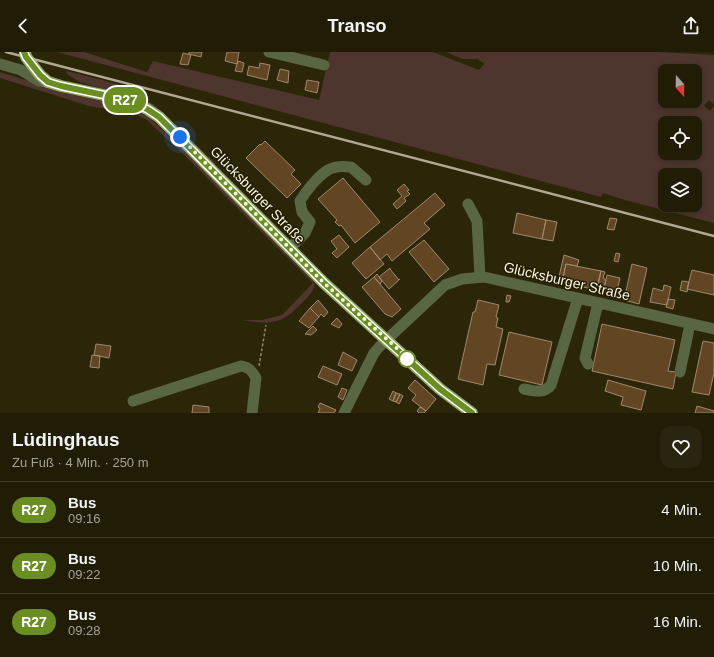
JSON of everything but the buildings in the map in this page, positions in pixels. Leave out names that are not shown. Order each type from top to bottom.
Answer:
[{"type":"main road","points":[[24,52],[26,57],[40,75],[48,82]]},
{"type":"main road","name":"Glücksburger Straße","points":[[48,82],[118,98],[147,109],[159,117],[324,283],[440,389],[472,413]]},
{"type":"street","points":[[269,52],[324,65]]},
{"type":"street","points":[[0,64],[21,70],[39,80],[48,82]]},
{"type":"street","points":[[289,248],[305,233],[310,222],[302,212],[300,201],[308,188],[323,174],[328,170],[340,166],[351,167],[366,180]]},
{"type":"street","points":[[468,204],[477,221],[480,277]]},
{"type":"street","name":"Glücksburger Straße","points":[[386,339],[445,285],[462,279],[480,277],[714,329]]},
{"type":"street","points":[[524,389],[536,392],[543,391],[548,389],[551,385],[578,298]]},
{"type":"street","points":[[588,364],[585,358],[598,303]]},
{"type":"street","points":[[680,372],[690,324]]},
{"type":"street","points":[[344,413],[374,353],[386,339]]},
{"type":"street","points":[[133,401],[241,366],[246,367],[256,378],[252,413]]},
{"type":"path","points":[[252,372],[260,366],[261,363],[266,325]]},
{"type":"shaded area","points":[[57,52],[84,52],[147,72],[153,61],[319,100],[330,52],[433,52],[479,70],[484,64],[478,59],[462,59],[446,52],[659,52],[714,55],[714,104],[709,100],[704,106],[710,111],[714,106],[714,223],[671,212],[702,212],[702,168],[658,168],[658,209],[603,193],[601,197]]},
{"type":"shaded area","points":[[67,71],[129,87],[157,107],[216,164],[213,164],[176,127],[116,93],[80,82],[68,75],[66,72]]},
{"type":"shaded area","points":[[0,72],[42,85],[123,105],[147,116],[188,154],[315,283],[311,293],[296,309],[276,321],[262,322],[242,320],[262,320],[282,315],[313,283],[147,120],[135,114],[89,106],[0,78]]},
{"type":"railway","points":[[6,52],[714,236]]},
{"type":"bus line","name":"R27","points":[[24,52],[26,57],[40,75],[48,82],[118,98],[147,109],[159,117],[324,283],[440,389],[472,413]]},
{"type":"route","points":[[180,137],[324,283],[407,359]]}]
